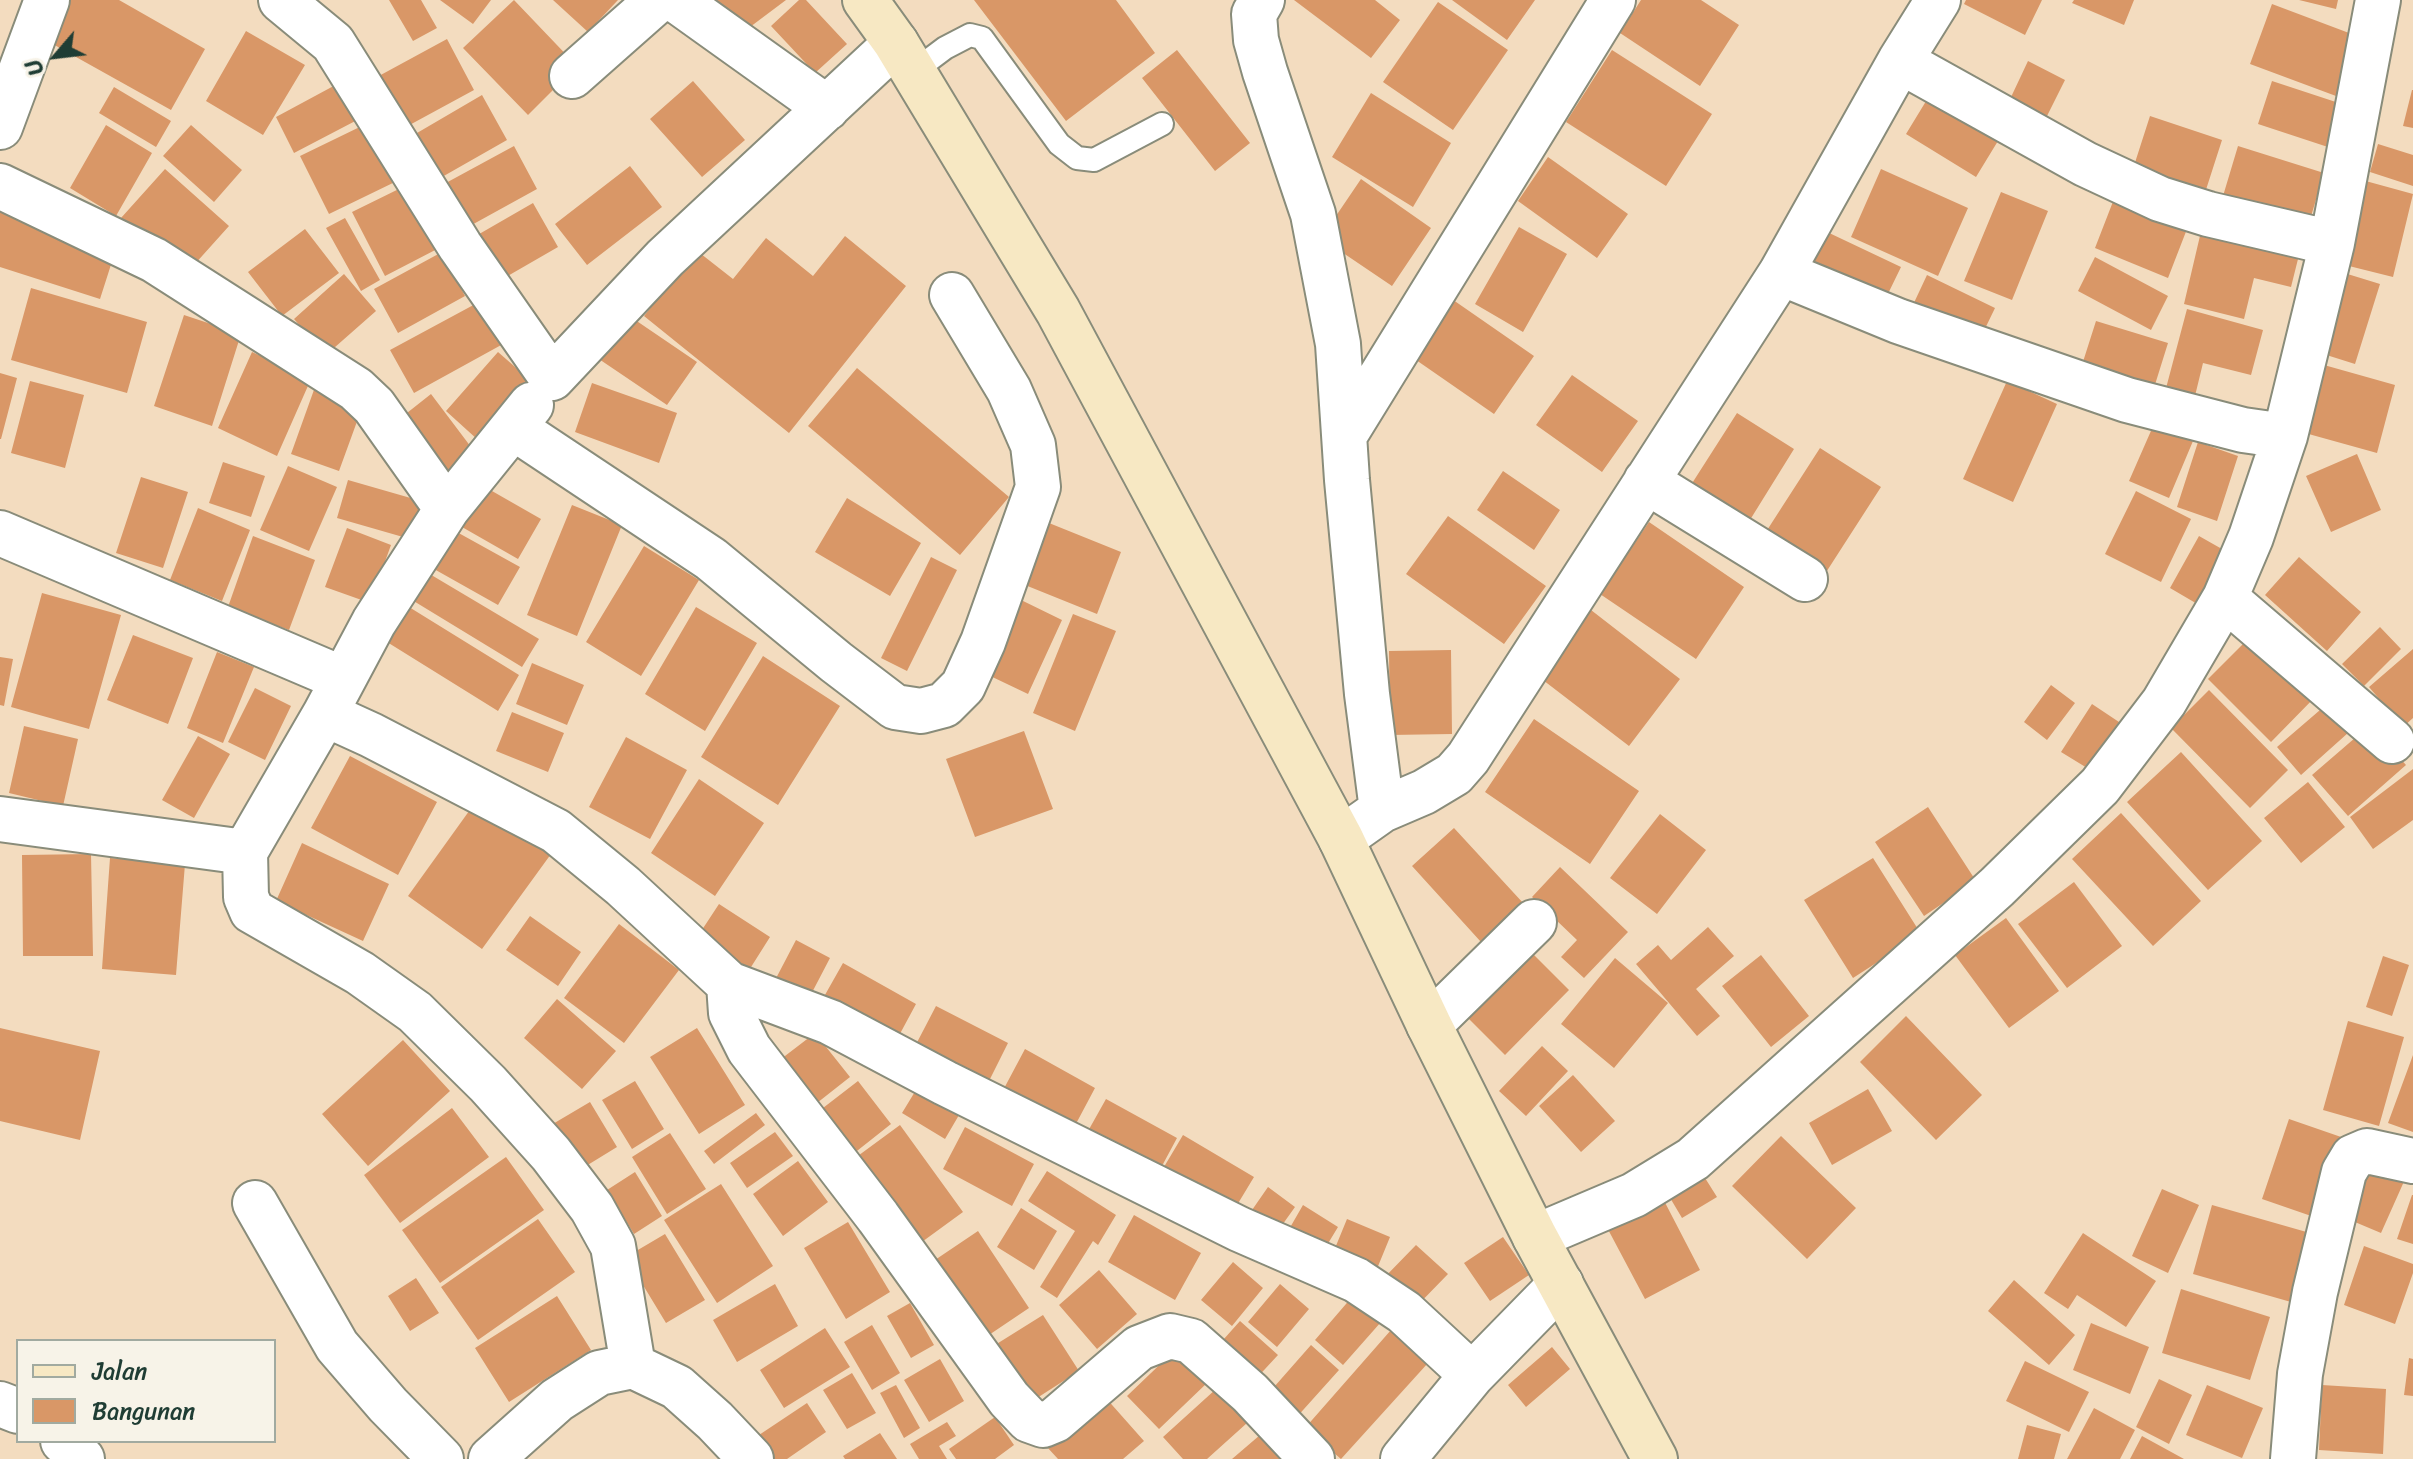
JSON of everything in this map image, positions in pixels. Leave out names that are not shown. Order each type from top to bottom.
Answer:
[{"type":"street","points":[[0,127],[47,0]]},
{"type":"street","points":[[281,0],[333,43],[460,246],[552,378]]},
{"type":"street","points":[[572,76],[658,0]]},
{"type":"street","points":[[676,0],[827,108]]},
{"type":"street","points":[[865,0],[905,58],[1058,311],[1341,839],[1535,1237],[1655,1459]]},
{"type":"street","points":[[1262,0],[1254,14],[1256,40],[1313,214],[1338,344],[1365,679],[1382,810]]},
{"type":"street","points":[[1346,433],[1613,0]]},
{"type":"street","points":[[1341,839],[1382,810],[1424,792],[1454,774],[1468,758],[1781,273],[1900,61],[1938,0]]},
{"type":"street","points":[[1535,1237],[1634,1195],[1693,1159],[1997,887],[2100,786],[2164,702],[2225,598],[2251,537],[2285,436],[2332,243],[2378,0]]},
{"type":"street","points":[[633,1366],[613,1246],[592,1208],[551,1154],[499,1096],[415,1012],[360,973],[252,911],[246,897],[245,852],[374,622],[447,509],[552,378],[665,258],[827,108],[905,58]]},
{"type":"street","points":[[1900,61],[2085,164],[2160,199],[2208,214],[2332,243]]},
{"type":"street","points":[[0,186],[154,260],[356,389],[374,406],[447,509]]},
{"type":"street","points":[[1781,273],[1912,326],[2127,400],[2243,430],[2285,436]]},
{"type":"street","points":[[514,428],[711,559],[895,707],[921,711],[944,705],[963,686],[983,642],[1038,487],[1033,445],[1009,390],[952,295]]},
{"type":"street","points":[[1646,481],[1805,579]]},
{"type":"street","points":[[0,533],[334,697],[371,735],[556,831],[623,886],[729,984],[830,1022],[945,1083],[1239,1229],[1356,1280],[1404,1312],[1472,1375]]},
{"type":"street","points":[[2225,598],[2392,741]]},
{"type":"street","points":[[0,819],[245,852]]},
{"type":"street","points":[[1429,1025],[1534,922]]},
{"type":"street","points":[[729,984],[731,1013],[749,1049],[887,1229],[1009,1399],[1029,1420],[1043,1425],[1055,1420],[1139,1348],[1170,1336],[1191,1341],[1250,1393],[1312,1459]]},
{"type":"street","points":[[2293,1459],[2303,1361],[2315,1292],[2344,1172],[2353,1157],[2367,1151],[2413,1161]]},
{"type":"street","points":[[255,1203],[337,1346],[388,1405],[441,1459]]},
{"type":"street","points":[[1403,1459],[1472,1375],[1561,1284]]},
{"type":"street","points":[[491,1459],[557,1400],[599,1373],[633,1366],[677,1387],[751,1459]]},
{"type":"street","points":[[65,1443],[82,1459]]},
{"type":"lane","points":[[905,58],[945,48],[970,35],[982,38],[1059,144],[1077,158],[1094,160],[1162,124]]},
{"type":"building","points":[[64,0],[119,0],[205,49],[171,110],[42,38]]},
{"type":"building","points":[[389,0],[421,0],[437,28],[413,41]]},
{"type":"building","points":[[440,0],[491,0],[473,24]]},
{"type":"building","points":[[514,0],[577,66],[528,115],[463,48]]},
{"type":"building","points":[[553,0],[618,0],[588,32]]},
{"type":"building","points":[[716,0],[786,0],[742,33]]},
{"type":"building","points":[[799,0],[806,0],[847,44],[815,73],[771,26]]},
{"type":"building","points":[[974,0],[1116,0],[1155,53],[1066,121]]},
{"type":"building","points":[[1294,0],[1375,0],[1400,20],[1371,58]]},
{"type":"building","points":[[1452,0],[1535,0],[1507,40]]},
{"type":"building","points":[[1641,0],[1701,0],[1739,25],[1700,86],[1620,33]]},
{"type":"building","points":[[1966,0],[2042,0],[2025,35],[1964,4]]},
{"type":"building","points":[[2074,0],[2134,0],[2124,25],[2072,3]]},
{"type":"building","points":[[2299,0],[2338,0],[2336,9]]},
{"type":"building","points":[[1438,2],[1508,50],[1453,130],[1383,82]]},
{"type":"building","points":[[2272,4],[2357,36],[2336,96],[2250,64]]},
{"type":"building","points":[[246,31],[305,65],[263,135],[206,101]]},
{"type":"building","points":[[447,39],[474,90],[404,128],[377,77]]},
{"type":"building","points":[[1177,50],[1250,143],[1215,171],[1142,78]]},
{"type":"building","points":[[1612,50],[1712,114],[1666,186],[1566,122]]},
{"type":"building","points":[[2028,61],[2065,80],[2040,130],[2004,112]]},
{"type":"building","points":[[693,81],[745,140],[702,177],[650,119]]},
{"type":"building","points":[[2272,81],[2351,107],[2337,150],[2258,124]]},
{"type":"building","points":[[341,82],[361,118],[294,153],[276,117]]},
{"type":"building","points":[[114,87],[171,121],[156,147],[99,113]]},
{"type":"building","points":[[2413,90],[2413,128],[2403,126]]},
{"type":"building","points":[[1371,93],[1451,143],[1413,207],[1332,157]]},
{"type":"building","points":[[1931,93],[2001,136],[1976,177],[1906,134]]},
{"type":"building","points":[[482,95],[507,140],[442,177],[417,133]]},
{"type":"building","points":[[2150,116],[2222,140],[2203,199],[2131,175]]},
{"type":"building","points":[[370,122],[399,180],[329,214],[300,156]]},
{"type":"building","points":[[106,125],[152,153],[116,216],[70,188]]},
{"type":"building","points":[[191,125],[242,170],[214,202],[163,156]]},
{"type":"building","points":[[2378,144],[2413,155],[2413,186],[2370,172]]},
{"type":"building","points":[[514,146],[537,189],[468,227],[444,184]]},
{"type":"building","points":[[2238,146],[2324,173],[2306,233],[2220,206]]},
{"type":"building","points":[[1548,157],[1628,214],[1597,258],[1518,201]]},
{"type":"building","points":[[630,166],[662,207],[587,265],[555,224]]},
{"type":"building","points":[[165,169],[229,226],[185,275],[121,218]]},
{"type":"building","points":[[1881,169],[1968,208],[1938,276],[1851,237]]},
{"type":"building","points":[[1361,179],[1431,228],[1392,286],[1321,238]]},
{"type":"building","points":[[2362,180],[2413,194],[2393,277],[2341,264]]},
{"type":"building","points":[[409,184],[441,247],[385,276],[352,212]]},
{"type":"building","points":[[2001,192],[2048,211],[2012,300],[1964,281]]},
{"type":"building","points":[[2114,199],[2187,229],[2168,278],[2095,248]]},
{"type":"building","points":[[533,203],[558,247],[499,281],[474,237]]},
{"type":"building","points":[[0,211],[116,249],[100,299],[0,267]]},
{"type":"building","points":[[345,218],[380,280],[361,291],[326,228]]},
{"type":"building","points":[[2203,223],[2301,247],[2291,287],[2254,278],[2244,319],[2184,304]]},
{"type":"building","points":[[1519,227],[1567,254],[1523,332],[1475,304]]},
{"type":"building","points":[[305,229],[339,273],[282,316],[248,272]]},
{"type":"building","points":[[1825,231],[1901,267],[1883,304],[1807,268]]},
{"type":"building","points":[[845,236],[906,286],[789,433],[644,316],[696,250],[733,279],[766,238],[813,276]]},
{"type":"building","points":[[442,252],[465,296],[398,333],[374,289]]},
{"type":"building","points":[[2095,257],[2168,296],[2151,330],[2078,291]]},
{"type":"building","points":[[2341,272],[2380,284],[2355,364],[2317,352]]},
{"type":"building","points":[[344,274],[376,311],[326,355],[294,319]]},
{"type":"building","points":[[1927,275],[1995,308],[1980,339],[1912,307]]},
{"type":"building","points":[[31,288],[147,322],[127,393],[11,360]]},
{"type":"building","points":[[1446,295],[1534,356],[1494,414],[1406,353]]},
{"type":"building","points":[[479,302],[503,344],[414,393],[390,350]]},
{"type":"building","points":[[2187,309],[2263,330],[2251,375],[2203,363],[2194,400],[2165,392]]},
{"type":"building","points":[[622,311],[697,362],[667,405],[593,355]]},
{"type":"building","points":[[184,315],[241,334],[212,426],[154,406]]},
{"type":"building","points":[[2096,321],[2168,343],[2153,391],[2081,368]]},
{"type":"building","points":[[252,352],[311,379],[277,456],[218,428]]},
{"type":"building","points":[[498,352],[530,380],[478,440],[446,411]]},
{"type":"building","points":[[2324,365],[2395,385],[2377,453],[2305,433]]},
{"type":"building","points":[[857,368],[1009,497],[960,555],[808,426]]},
{"type":"building","points":[[0,373],[17,378],[1,439],[0,439]]},
{"type":"building","points":[[1572,375],[1638,421],[1602,472],[1536,425]]},
{"type":"building","points":[[30,381],[84,395],[65,468],[11,453]]},
{"type":"building","points":[[2007,381],[2057,404],[2013,502],[1963,479]]},
{"type":"building","points":[[592,383],[677,413],[659,463],[575,432]]},
{"type":"building","points":[[315,387],[363,405],[339,471],[291,454]]},
{"type":"building","points":[[431,394],[477,455],[438,484],[393,424]]},
{"type":"building","points":[[1737,413],[1794,449],[1740,536],[1682,499]]},
{"type":"building","points":[[2154,424],[2193,441],[2169,498],[2129,481]]},
{"type":"building","points":[[2198,442],[2238,456],[2217,521],[2177,507]]},
{"type":"building","points":[[1820,448],[1881,487],[1823,577],[1762,538]]},
{"type":"building","points":[[2357,454],[2381,510],[2331,532],[2306,476]]},
{"type":"building","points":[[223,462],[265,476],[251,517],[209,503]]},
{"type":"building","points":[[288,466],[337,487],[309,551],[260,530]]},
{"type":"building","points":[[1503,471],[1560,510],[1534,550],[1477,510]]},
{"type":"building","points":[[141,477],[188,492],[163,568],[116,553]]},
{"type":"building","points":[[348,480],[421,501],[410,539],[337,518]]},
{"type":"building","points":[[485,487],[541,519],[518,559],[462,527]]},
{"type":"building","points":[[2136,491],[2191,519],[2161,582],[2105,554]]},
{"type":"building","points":[[847,498],[921,543],[890,596],[815,552]]},
{"type":"building","points":[[572,505],[622,525],[577,636],[527,615]]},
{"type":"building","points":[[198,508],[250,530],[222,601],[170,580]]},
{"type":"building","points":[[1448,516],[1546,586],[1504,644],[1406,574]]},
{"type":"building","points":[[1649,522],[1744,587],[1696,659],[1600,594]]},
{"type":"building","points":[[1049,523],[1121,552],[1097,614],[1025,585]]},
{"type":"building","points":[[347,528],[391,545],[370,603],[325,587]]},
{"type":"building","points":[[455,531],[520,567],[498,605],[434,569]]},
{"type":"building","points":[[253,536],[315,560],[289,630],[228,607]]},
{"type":"building","points":[[2199,536],[2229,553],[2199,605],[2170,588]]},
{"type":"building","points":[[644,546],[699,580],[641,676],[586,642]]},
{"type":"building","points":[[931,557],[957,570],[907,671],[881,658]]},
{"type":"building","points":[[2299,557],[2361,612],[2327,651],[2265,595]]},
{"type":"building","points":[[428,573],[539,639],[522,667],[412,600]]},
{"type":"building","points":[[42,593],[121,615],[89,729],[11,707]]},
{"type":"building","points":[[1019,599],[1062,620],[1028,694],[984,673]]},
{"type":"building","points":[[409,607],[519,675],[498,711],[387,642]]},
{"type":"building","points":[[696,607],[757,643],[705,731],[645,694]]},
{"type":"building","points":[[1591,610],[1680,679],[1629,746],[1539,677]]},
{"type":"building","points":[[1073,614],[1116,631],[1075,731],[1033,713]]},
{"type":"building","points":[[2380,627],[2401,649],[2364,686],[2342,664]]},
{"type":"building","points":[[2256,631],[2318,694],[2271,742],[2208,679]]},
{"type":"building","points":[[133,635],[193,658],[168,724],[107,700]]},
{"type":"building","points":[[2413,649],[2413,718],[2403,727],[2369,687]]},
{"type":"building","points":[[1451,650],[1452,734],[1390,735],[1389,651]]},
{"type":"building","points":[[217,652],[254,667],[223,743],[187,728]]},
{"type":"building","points":[[763,656],[840,706],[778,805],[701,757]]},
{"type":"building","points":[[0,657],[13,659],[4,706],[0,705]]},
{"type":"building","points":[[532,663],[584,685],[567,725],[516,704]]},
{"type":"building","points":[[2051,685],[2075,703],[2047,740],[2024,722]]},
{"type":"building","points":[[255,688],[291,706],[265,760],[228,742]]},
{"type":"building","points":[[2209,690],[2288,770],[2250,808],[2171,728]]},
{"type":"building","points":[[2334,698],[2358,724],[2301,775],[2277,747]]},
{"type":"building","points":[[2092,704],[2122,724],[2092,771],[2061,752]]},
{"type":"building","points":[[512,712],[564,733],[548,772],[496,751]]},
{"type":"building","points":[[1534,719],[1639,791],[1590,864],[1485,792]]},
{"type":"building","points":[[2370,725],[2406,765],[2348,816],[2312,775]]},
{"type":"building","points":[[24,726],[78,739],[63,806],[9,793]]},
{"type":"building","points":[[1024,731],[1053,809],[975,837],[946,759]]},
{"type":"building","points":[[198,736],[230,754],[194,818],[162,800]]},
{"type":"building","points":[[626,737],[687,770],[650,839],[589,807]]},
{"type":"building","points":[[2181,752],[2262,841],[2208,890],[2127,802]]},
{"type":"building","points":[[350,756],[437,802],[398,875],[311,828]]},
{"type":"building","points":[[2413,769],[2413,820],[2373,849],[2350,817]]},
{"type":"building","points":[[699,779],[764,823],[715,896],[651,853]]},
{"type":"building","points":[[2308,782],[2345,827],[2301,863],[2264,818]]},
{"type":"building","points":[[477,800],[551,854],[482,949],[408,896]]},
{"type":"building","points":[[1928,807],[1976,881],[1924,916],[1875,842]]},
{"type":"building","points":[[2121,813],[2201,901],[2153,946],[2072,859]]},
{"type":"building","points":[[1660,814],[1706,850],[1657,914],[1610,878]]},
{"type":"building","points":[[1454,828],[1524,904],[1481,942],[1412,866]]},
{"type":"building","points":[[302,843],[389,884],[363,941],[276,901]]},
{"type":"building","points":[[91,854],[93,956],[23,956],[22,855]]},
{"type":"building","points":[[110,858],[185,864],[176,975],[102,969]]},
{"type":"building","points":[[1873,858],[1921,934],[1853,978],[1804,900]]},
{"type":"building","points":[[1560,867],[1628,932],[1584,978],[1561,957],[1577,940],[1532,897]]},
{"type":"building","points":[[2074,882],[2122,946],[2067,988],[2018,924]]},
{"type":"building","points":[[719,904],[770,937],[746,975],[694,942]]},
{"type":"building","points":[[530,916],[581,952],[558,986],[506,950]]},
{"type":"building","points":[[2006,918],[2059,991],[2009,1028],[1955,955]]},
{"type":"building","points":[[619,924],[679,970],[624,1043],[564,998]]},
{"type":"building","points":[[1708,927],[1734,956],[1696,989],[1720,1016],[1697,1036],[1636,964],[1658,945],[1671,960]]},
{"type":"building","points":[[796,940],[830,958],[806,1004],[772,986]]},
{"type":"building","points":[[1529,950],[1569,990],[1505,1055],[1465,1015]]},
{"type":"building","points":[[1761,955],[1809,1016],[1771,1047],[1722,986]]},
{"type":"building","points":[[2383,956],[2409,965],[2392,1016],[2366,1007]]},
{"type":"building","points":[[1615,958],[1668,1003],[1614,1068],[1561,1024]]},
{"type":"building","points":[[843,963],[916,1004],[895,1043],[821,1002]]},
{"type":"building","points":[[557,999],[616,1051],[582,1089],[524,1038]]},
{"type":"building","points":[[936,1006],[1008,1043],[985,1089],[912,1052]]},
{"type":"building","points":[[1906,1016],[1982,1095],[1936,1140],[1860,1062]]},
{"type":"building","points":[[2348,1021],[2404,1037],[2379,1126],[2323,1110]]},
{"type":"building","points":[[0,1028],[100,1051],[80,1140],[0,1121]]},
{"type":"building","points":[[697,1028],[745,1105],[699,1134],[650,1057]]},
{"type":"building","points":[[815,1033],[850,1077],[803,1114],[768,1069]]},
{"type":"building","points":[[403,1040],[450,1091],[368,1166],[322,1114]]},
{"type":"building","points":[[1542,1046],[1568,1071],[1526,1116],[1499,1091]]},
{"type":"building","points":[[1025,1049],[1095,1088],[1070,1135],[1000,1096]]},
{"type":"building","points":[[2413,1055],[2413,1132],[2388,1123]]},
{"type":"building","points":[[1573,1075],[1615,1121],[1581,1152],[1539,1106]]},
{"type":"building","points":[[635,1081],[664,1129],[632,1149],[602,1100]]},
{"type":"building","points":[[858,1081],[891,1124],[843,1162],[810,1118]]},
{"type":"building","points":[[1868,1089],[1892,1131],[1832,1165],[1809,1123]]},
{"type":"building","points":[[916,1090],[959,1115],[945,1139],[902,1113]]},
{"type":"building","points":[[1106,1099],[1177,1138],[1155,1179],[1083,1140]]},
{"type":"building","points":[[590,1102],[617,1147],[573,1174],[546,1128]]},
{"type":"building","points":[[452,1108],[489,1157],[400,1223],[364,1175]]},
{"type":"building","points":[[756,1113],[765,1125],[714,1164],[704,1151]]},
{"type":"building","points":[[2289,1119],[2344,1138],[2317,1218],[2262,1199]]},
{"type":"building","points":[[900,1125],[963,1212],[915,1247],[851,1161]]},
{"type":"building","points":[[965,1127],[1034,1164],[1012,1206],[943,1169]]},
{"type":"building","points":[[775,1132],[793,1156],[747,1188],[730,1163]]},
{"type":"building","points":[[670,1133],[706,1189],[667,1214],[632,1157]]},
{"type":"building","points":[[1183,1135],[1254,1177],[1228,1220],[1158,1177]]},
{"type":"building","points":[[1781,1136],[1856,1208],[1807,1259],[1732,1186]]},
{"type":"building","points":[[506,1157],[544,1210],[440,1283],[402,1230]]},
{"type":"building","points":[[2367,1160],[2406,1177],[2381,1233],[2343,1217]]},
{"type":"building","points":[[798,1161],[828,1202],[783,1236],[753,1194]]},
{"type":"building","points":[[1700,1170],[1717,1197],[1682,1218],[1666,1191]]},
{"type":"building","points":[[1047,1171],[1116,1215],[1098,1245],[1093,1241],[1057,1298],[1040,1287],[1075,1231],[1028,1201]]},
{"type":"building","points":[[635,1172],[662,1216],[634,1234],[607,1190]]},
{"type":"building","points":[[721,1184],[773,1266],[717,1303],[664,1220]]},
{"type":"building","points":[[1268,1187],[1295,1207],[1270,1242],[1243,1223]]},
{"type":"building","points":[[2162,1189],[2199,1205],[2168,1273],[2132,1256]]},
{"type":"building","points":[[1659,1191],[1700,1270],[1645,1299],[1603,1220]]},
{"type":"building","points":[[2413,1195],[2413,1244],[2397,1239]]},
{"type":"building","points":[[1303,1205],[1338,1227],[1318,1260],[1284,1238]]},
{"type":"building","points":[[2212,1205],[2310,1233],[2291,1302],[2193,1274]]},
{"type":"building","points":[[1021,1208],[1057,1231],[1034,1270],[997,1247]]},
{"type":"building","points":[[1134,1215],[1201,1253],[1175,1300],[1108,1262]]},
{"type":"building","points":[[538,1219],[575,1272],[478,1340],[441,1287]]},
{"type":"building","points":[[1347,1219],[1390,1237],[1374,1276],[1331,1258]]},
{"type":"building","points":[[848,1222],[890,1292],[846,1319],[804,1248]]},
{"type":"building","points":[[978,1231],[1029,1308],[980,1341],[929,1264]]},
{"type":"building","points":[[2083,1233],[2156,1281],[2126,1327],[2077,1295],[2068,1309],[2044,1293]]},
{"type":"building","points":[[665,1234],[705,1300],[666,1323],[626,1257]]},
{"type":"building","points":[[1503,1237],[1529,1275],[1490,1301],[1464,1263]]},
{"type":"building","points":[[1416,1245],[1448,1274],[1412,1311],[1381,1281]]},
{"type":"building","points":[[2364,1246],[2413,1264],[2413,1273],[2395,1324],[2344,1305]]},
{"type":"building","points":[[1233,1262],[1263,1288],[1232,1326],[1201,1300]]},
{"type":"building","points":[[1099,1270],[1137,1314],[1097,1349],[1059,1305]]},
{"type":"building","points":[[416,1278],[439,1313],[410,1331],[388,1296]]},
{"type":"building","points":[[2014,1280],[2075,1335],[2049,1365],[1988,1311]]},
{"type":"building","points":[[775,1284],[798,1326],[737,1362],[713,1320]]},
{"type":"building","points":[[1280,1284],[1309,1309],[1277,1347],[1248,1322]]},
{"type":"building","points":[[2181,1289],[2270,1317],[2250,1380],[2162,1353]]},
{"type":"building","points":[[557,1296],[591,1350],[509,1402],[475,1348]]},
{"type":"building","points":[[1352,1297],[1381,1322],[1343,1365],[1315,1340]]},
{"type":"building","points":[[910,1303],[934,1345],[911,1358],[887,1316]]},
{"type":"building","points":[[1043,1315],[1079,1371],[1023,1407],[987,1350]]},
{"type":"building","points":[[1240,1321],[1278,1355],[1252,1383],[1215,1349]]},
{"type":"building","points":[[2091,1323],[2149,1347],[2130,1394],[2073,1370]]},
{"type":"building","points":[[872,1325],[900,1373],[872,1390],[844,1342]]},
{"type":"building","points":[[825,1328],[850,1367],[784,1408],[760,1370]]},
{"type":"building","points":[[1391,1330],[1428,1363],[1341,1459],[1305,1428]]},
{"type":"building","points":[[1311,1345],[1339,1370],[1295,1419],[1267,1395]]},
{"type":"building","points":[[1552,1347],[1570,1369],[1526,1407],[1508,1385]]},
{"type":"building","points":[[1175,1350],[1207,1383],[1159,1429],[1127,1396]]},
{"type":"building","points":[[2409,1358],[2413,1359],[2413,1396],[2404,1395]]},
{"type":"building","points":[[940,1359],[964,1401],[929,1422],[904,1380]]},
{"type":"building","points":[[2025,1361],[2089,1392],[2069,1432],[2006,1401]]},
{"type":"building","points":[[852,1373],[876,1413],[847,1429],[823,1390]]},
{"type":"building","points":[[2159,1379],[2192,1395],[2169,1444],[2136,1427]]},
{"type":"building","points":[[896,1385],[920,1428],[904,1438],[880,1393]]},
{"type":"building","points":[[2207,1385],[2263,1408],[2242,1458],[2186,1435]]},
{"type":"building","points":[[2322,1385],[2386,1389],[2383,1454],[2319,1450]]},
{"type":"building","points":[[1216,1389],[1247,1423],[1207,1459],[1183,1459],[1163,1437]]},
{"type":"building","points":[[1105,1397],[1144,1441],[1123,1459],[1058,1459],[1047,1447]]},
{"type":"building","points":[[807,1403],[826,1432],[787,1459],[766,1459],[753,1439]]},
{"type":"building","points":[[2094,1408],[2135,1430],[2120,1459],[2067,1459]]},
{"type":"building","points":[[995,1417],[1014,1445],[995,1459],[956,1459],[949,1449]]},
{"type":"building","points":[[947,1422],[956,1436],[939,1446],[947,1459],[919,1459],[910,1444]]},
{"type":"building","points":[[2027,1425],[2061,1434],[2054,1459],[2018,1459]]},
{"type":"building","points":[[880,1433],[897,1459],[845,1459],[843,1456]]},
{"type":"building","points":[[1260,1435],[1280,1459],[1232,1459]]},
{"type":"building","points":[[2142,1436],[2184,1459],[2130,1459]]}]
